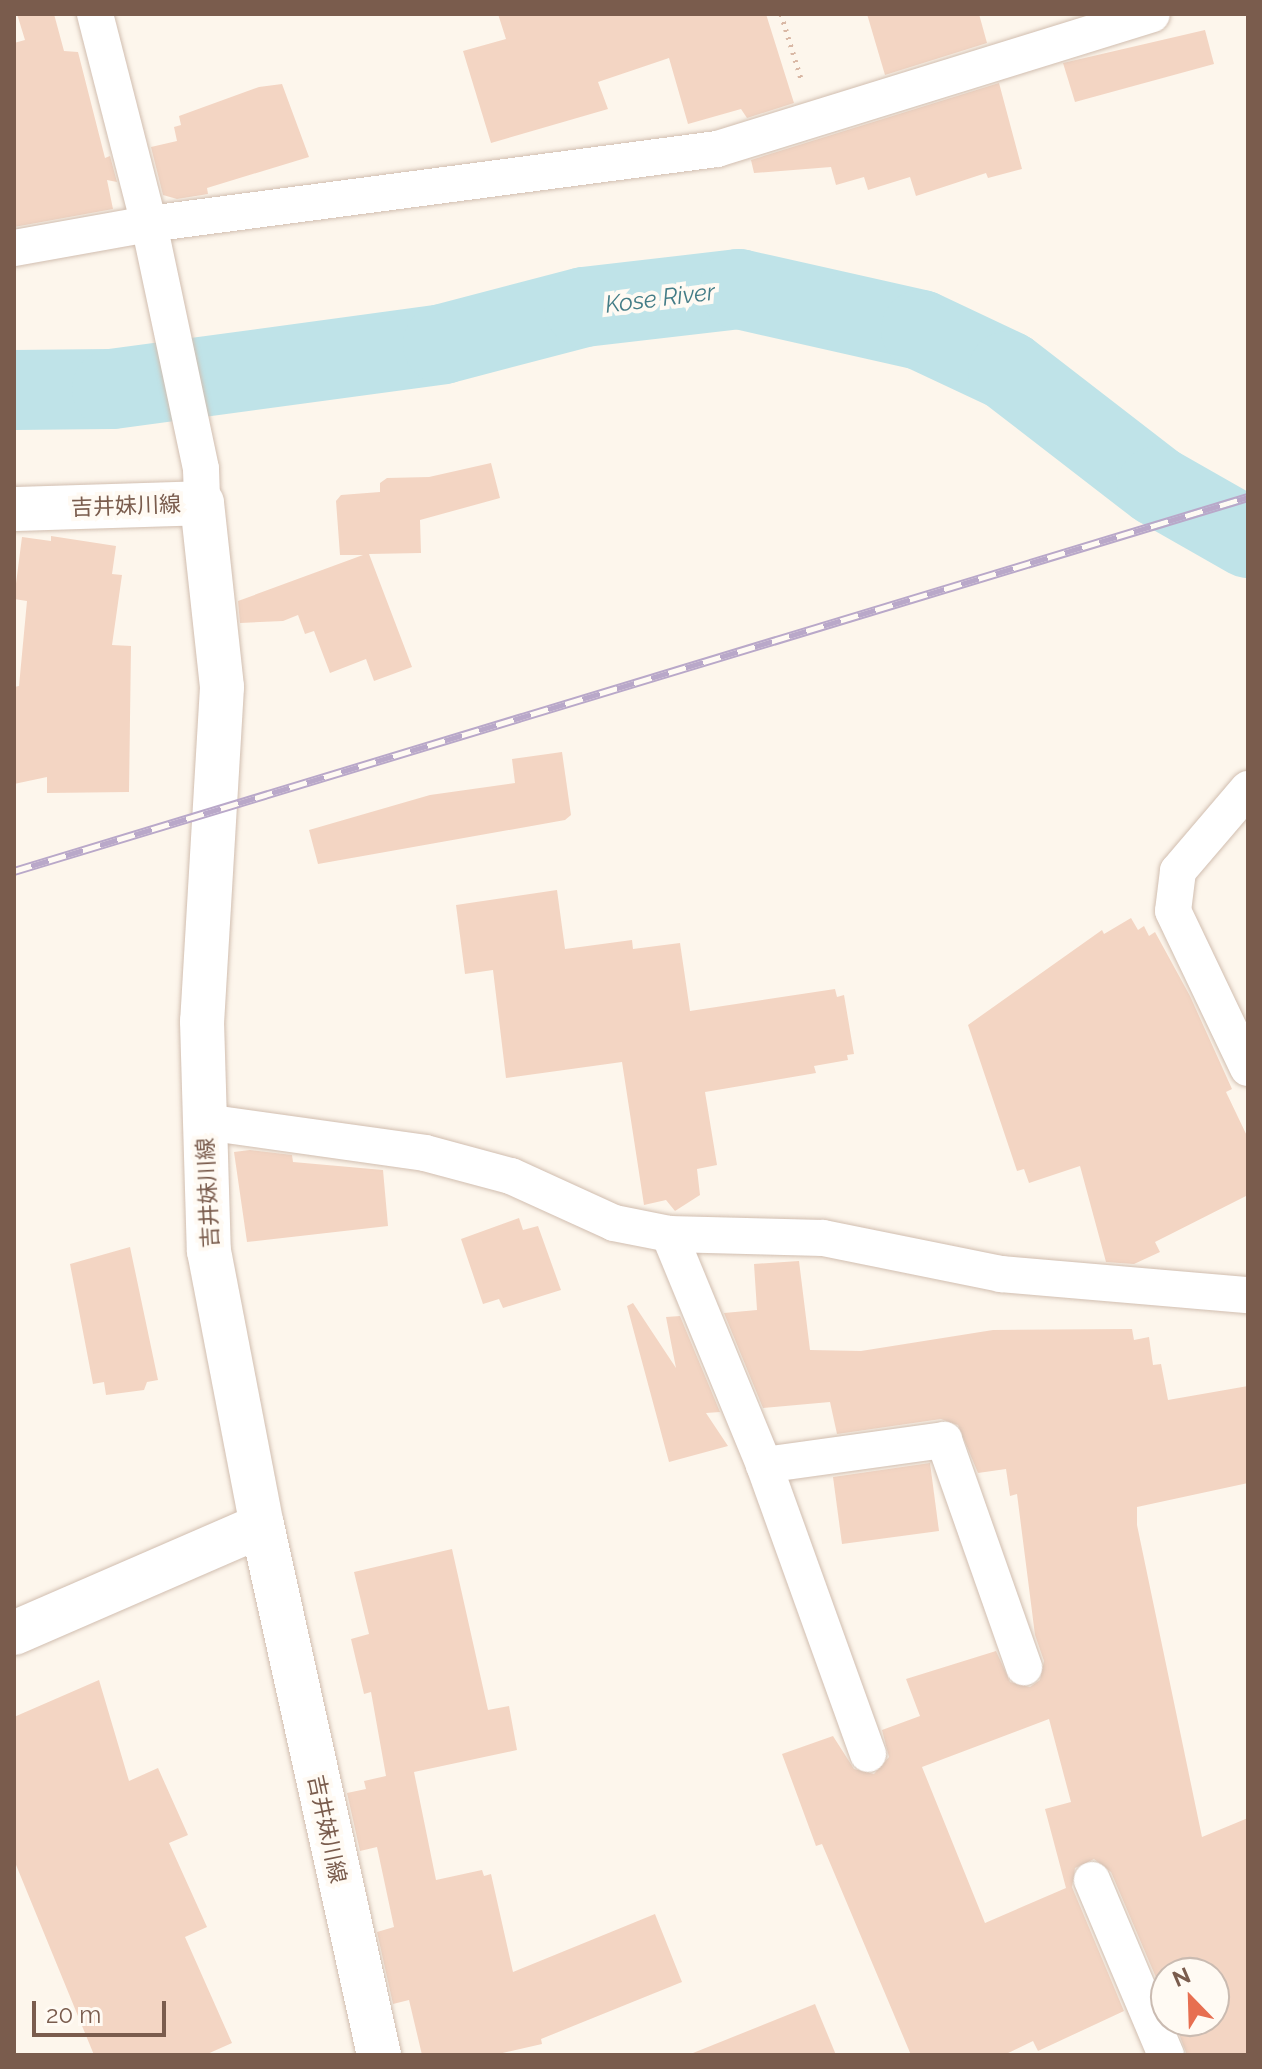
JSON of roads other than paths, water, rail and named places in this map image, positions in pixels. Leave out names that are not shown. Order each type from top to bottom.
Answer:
[{"type":"main road","name":"吉井妹川線","points":[[14,509],[202,486],[222,687],[202,1021],[209,1251],[262,1525],[379,2055]]},
{"type":"main road","points":[[14,1633],[262,1525]]},
{"type":"street","points":[[95,14],[151,238],[202,486]]},
{"type":"street","points":[[14,248],[151,238],[717,149],[1152,14]]},
{"type":"street","points":[[1248,789],[1178,871],[1173,911],[1248,1068]]},
{"type":"street","points":[[205,1122],[425,1153],[511,1176],[614,1223],[669,1234],[823,1238],[1001,1274],[1248,1295]]},
{"type":"street","points":[[669,1234],[764,1465],[868,1754]]},
{"type":"street","points":[[764,1465],[944,1440],[1024,1667]]},
{"type":"street","points":[[1092,1880],[1166,2055]]},
{"type":"waterway","name":"Kose River","points":[[14,390],[112,389],[443,344],[584,307],[739,289],[921,330],[1008,371],[1157,486],[1248,538]]},
{"type":"railway","points":[[14,871],[1248,497]]}]
